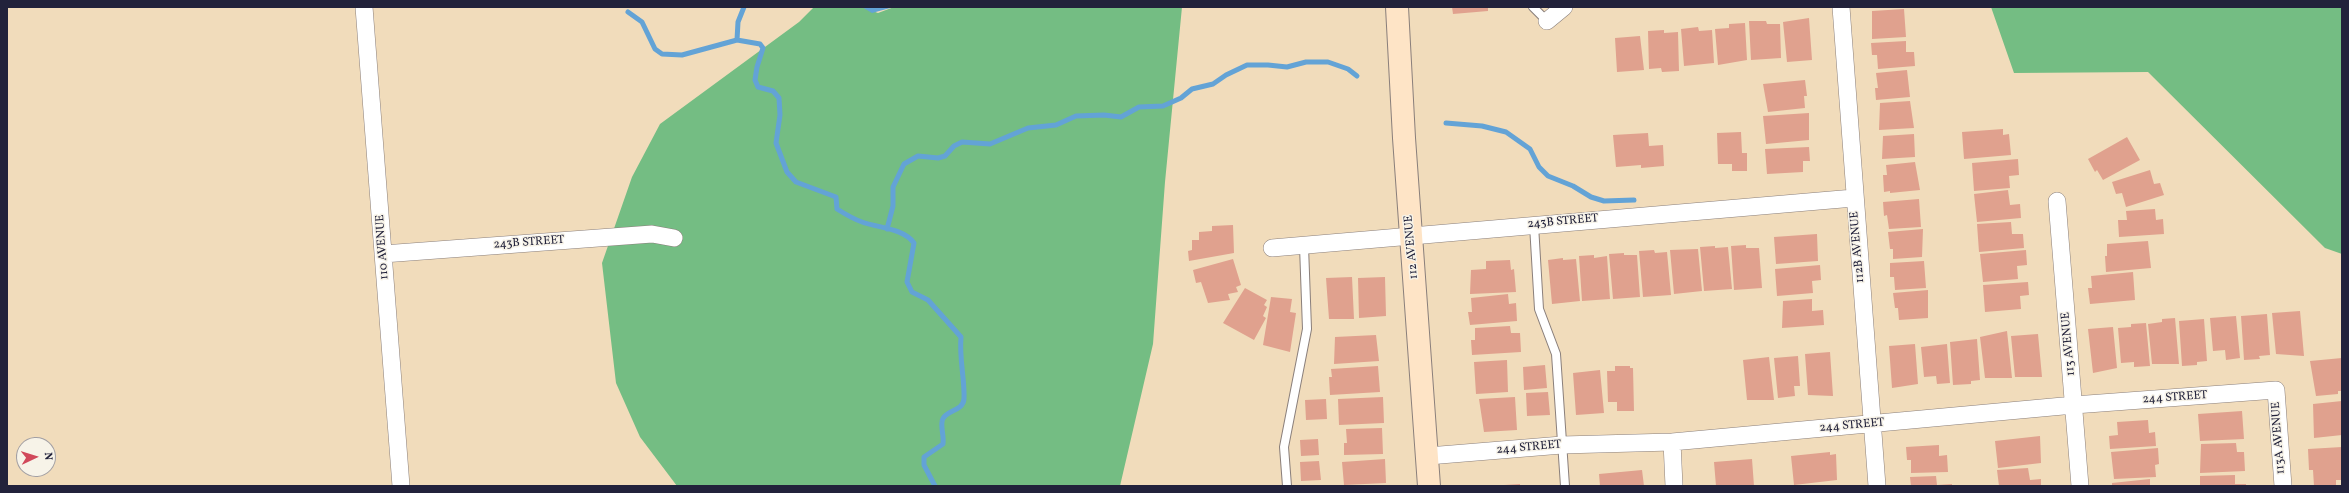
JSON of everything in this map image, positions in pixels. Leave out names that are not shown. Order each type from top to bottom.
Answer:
[{"type":"main road","name":"112 AVENUE","points":[[1397,7],[1411,235],[1429,486]]},
{"type":"street","name":"110 AVENUE","points":[[364,7],[401,486]]},
{"type":"street","points":[[1546,21],[1564,7]]},
{"type":"street","name":"112B AVENUE","points":[[1841,7],[1854,198],[1878,486]]},
{"type":"street","name":"243B STREET","points":[[1272,248],[1854,198]]},
{"type":"street","name":"113 AVENUE","points":[[2057,201],[2080,486]]},
{"type":"street","name":"243B STREET","points":[[383,254],[652,234],[674,238]]},
{"type":"street","name":"244 STREET","points":[[1428,456],[1562,445],[1672,442],[2074,405],[2276,390]]},
{"type":"street","name":"113A AVENUE","points":[[2276,390],[2283,486]]},
{"type":"street","points":[[1672,442],[1674,486]]},
{"type":"lane","points":[[1533,7],[1546,21]]},
{"type":"lane","points":[[1534,225],[1539,309],[1556,354],[1565,486]]},
{"type":"lane","points":[[1287,486],[1284,447],[1307,329],[1304,246]]},
{"type":"green space","points":[[814,7],[862,7],[878,13],[894,7],[1182,7],[1165,182],[1153,344],[1120,486],[677,486],[640,437],[616,383],[602,263],[632,177],[660,124],[799,22]]},
{"type":"green space","points":[[1991,7],[2342,7],[2342,254],[2325,248],[2148,72],[2014,73]]},
{"type":"water","points":[[862,7],[894,7],[872,13]]},
{"type":"building","points":[[1452,7],[1488,7],[1488,11],[1453,14]]},
{"type":"building","points":[[1904,9],[1906,37],[1872,39],[1872,11]]},
{"type":"building","points":[[1809,18],[1812,60],[1787,62],[1783,22]]},
{"type":"building","points":[[1749,21],[1766,21],[1767,24],[1780,24],[1781,58],[1751,60]]},
{"type":"building","points":[[1745,23],[1747,60],[1718,65],[1715,29],[1729,28],[1729,24]]},
{"type":"building","points":[[1698,27],[1699,31],[1712,30],[1714,63],[1684,66],[1681,29]]},
{"type":"building","points":[[1664,30],[1664,33],[1678,32],[1679,71],[1662,72],[1661,68],[1649,69],[1648,31]]},
{"type":"building","points":[[1640,36],[1644,70],[1617,72],[1615,38]]},
{"type":"building","points":[[1906,41],[1906,52],[1914,52],[1915,66],[1878,69],[1877,55],[1872,55],[1871,43]]},
{"type":"building","points":[[1907,70],[1910,97],[1876,100],[1875,88],[1878,88],[1876,73]]},
{"type":"building","points":[[1805,80],[1807,96],[1804,96],[1805,108],[1768,112],[1763,84]]},
{"type":"building","points":[[1910,101],[1914,128],[1879,130],[1880,103]]},
{"type":"building","points":[[1809,113],[1809,140],[1766,144],[1763,116]]},
{"type":"building","points":[[2003,129],[2003,135],[2009,134],[2011,155],[1964,159],[1962,132]]},
{"type":"building","points":[[1741,132],[1742,153],[1747,153],[1747,171],[1732,171],[1732,164],[1718,164],[1717,133]]},
{"type":"building","points":[[1648,133],[1649,146],[1663,145],[1664,166],[1641,168],[1641,165],[1616,167],[1613,135]]},
{"type":"building","points":[[1914,134],[1915,157],[1882,159],[1883,136]]},
{"type":"building","points":[[2127,137],[2140,160],[2103,180],[2097,170],[2095,172],[2088,159]]},
{"type":"building","points":[[1809,147],[1810,161],[1803,161],[1803,172],[1767,174],[1765,149]]},
{"type":"building","points":[[2018,159],[2019,175],[2009,176],[2010,188],[1974,191],[1972,163]]},
{"type":"building","points":[[1915,162],[1920,190],[1890,193],[1890,191],[1884,192],[1883,175],[1887,175],[1886,165]]},
{"type":"building","points":[[2150,170],[2154,184],[2160,183],[2164,195],[2126,207],[2122,193],[2116,194],[2112,182]]},
{"type":"building","points":[[2008,190],[2010,205],[2020,204],[2021,218],[1977,222],[1974,194]]},
{"type":"building","points":[[1919,199],[1921,227],[1889,229],[1887,215],[1884,216],[1883,202]]},
{"type":"building","points":[[2155,209],[2156,220],[2163,219],[2164,234],[2119,237],[2118,220],[2127,220],[2126,211]]},
{"type":"building","points":[[2011,222],[2012,234],[2023,234],[2024,248],[1979,252],[1977,224]]},
{"type":"building","points":[[1233,225],[1234,253],[1189,261],[1188,251],[1192,250],[1192,240],[1199,240],[1199,232],[1212,231],[1212,226]]},
{"type":"building","points":[[1923,229],[1922,257],[1893,259],[1893,249],[1890,249],[1888,232]]},
{"type":"building","points":[[1817,234],[1818,261],[1776,264],[1774,237]]},
{"type":"building","points":[[2148,241],[2151,268],[2106,272],[2105,256],[2107,256],[2107,244]]},
{"type":"building","points":[[1746,245],[1746,248],[1759,248],[1762,288],[1734,290],[1731,246]]},
{"type":"building","points":[[1715,246],[1715,248],[1728,247],[1732,289],[1704,291],[1700,247]]},
{"type":"building","points":[[1698,249],[1702,291],[1674,294],[1670,250]]},
{"type":"building","points":[[1654,250],[1655,253],[1667,252],[1671,295],[1643,297],[1639,251]]},
{"type":"building","points":[[2026,250],[2027,265],[2017,266],[2018,279],[1983,282],[1980,254]]},
{"type":"building","points":[[1624,253],[1624,255],[1637,255],[1640,297],[1613,299],[1609,254]]},
{"type":"building","points":[[1594,255],[1594,258],[1607,256],[1610,299],[1582,301],[1579,256]]},
{"type":"building","points":[[1563,258],[1563,260],[1576,259],[1580,301],[1552,304],[1548,260]]},
{"type":"building","points":[[1233,259],[1241,285],[1236,287],[1238,292],[1228,294],[1230,300],[1208,303],[1201,282],[1196,283],[1193,270]]},
{"type":"building","points":[[1510,260],[1511,270],[1514,269],[1516,292],[1470,294],[1471,270],[1486,269],[1486,261]]},
{"type":"building","points":[[1924,261],[1926,288],[1895,290],[1894,277],[1890,277],[1890,263]]},
{"type":"building","points":[[1820,265],[1821,280],[1812,281],[1813,293],[1777,296],[1775,269]]},
{"type":"building","points":[[2133,272],[2135,300],[2090,304],[2088,288],[2092,288],[2091,276]]},
{"type":"building","points":[[1352,277],[1354,319],[1329,319],[1326,278]]},
{"type":"building","points":[[1385,277],[1386,316],[1359,318],[1358,278]]},
{"type":"building","points":[[2028,282],[2029,295],[2020,296],[2021,309],[1985,312],[1983,285]]},
{"type":"building","points":[[1245,288],[1267,300],[1264,305],[1267,307],[1263,316],[1266,318],[1254,340],[1223,323]]},
{"type":"building","points":[[1928,290],[1928,318],[1899,320],[1898,308],[1895,308],[1893,293]]},
{"type":"building","points":[[1508,294],[1509,304],[1516,303],[1517,321],[1470,325],[1468,312],[1472,312],[1471,298]]},
{"type":"building","points":[[1271,297],[1292,299],[1290,312],[1296,313],[1290,352],[1263,345]]},
{"type":"building","points":[[1812,299],[1812,311],[1823,310],[1824,325],[1782,328],[1783,301]]},
{"type":"building","points":[[2300,311],[2304,356],[2276,354],[2272,313]]},
{"type":"building","points":[[2267,314],[2270,355],[2259,356],[2260,359],[2244,360],[2241,316]]},
{"type":"building","points":[[2236,316],[2240,358],[2226,360],[2225,350],[2213,351],[2210,318]]},
{"type":"building","points":[[2175,318],[2179,364],[2152,364],[2148,324],[2162,322],[2162,319]]},
{"type":"building","points":[[2204,319],[2207,361],[2197,362],[2197,365],[2182,366],[2179,321]]},
{"type":"building","points":[[2146,323],[2150,366],[2134,367],[2134,362],[2121,363],[2118,328],[2131,327],[2131,324]]},
{"type":"building","points":[[1510,326],[1511,333],[1520,333],[1521,352],[1472,355],[1471,340],[1475,340],[1475,328]]},
{"type":"building","points":[[2113,327],[2117,368],[2093,373],[2088,329]]},
{"type":"building","points":[[2007,331],[2012,378],[1985,378],[1980,337]]},
{"type":"building","points":[[2038,334],[2042,377],[2015,377],[2011,336]]},
{"type":"building","points":[[1376,335],[1379,361],[1334,364],[1335,337]]},
{"type":"building","points":[[1977,339],[1980,380],[1971,381],[1971,384],[1953,385],[1950,342]]},
{"type":"building","points":[[1915,344],[1918,384],[1892,388],[1889,346]]},
{"type":"building","points":[[1947,344],[1950,383],[1937,384],[1936,376],[1924,377],[1921,347]]},
{"type":"building","points":[[1830,352],[1833,396],[1808,395],[1805,354]]},
{"type":"building","points":[[1798,356],[1800,386],[1794,386],[1795,396],[1778,398],[1774,358]]},
{"type":"building","points":[[1769,357],[1774,400],[1747,400],[1743,360]]},
{"type":"building","points":[[2342,358],[2342,391],[2338,391],[2338,394],[2316,396],[2310,361]]},
{"type":"building","points":[[1507,360],[1508,392],[1476,394],[1474,362]]},
{"type":"building","points":[[1545,365],[1547,388],[1524,390],[1523,367]]},
{"type":"building","points":[[1378,366],[1380,392],[1330,395],[1329,377],[1332,377],[1331,369]]},
{"type":"building","points":[[1615,366],[1630,366],[1630,368],[1633,368],[1634,411],[1617,411],[1617,402],[1608,402],[1607,371],[1615,371]]},
{"type":"building","points":[[1600,370],[1604,413],[1576,415],[1573,373]]},
{"type":"building","points":[[1548,392],[1550,415],[1527,416],[1526,393]]},
{"type":"building","points":[[1383,397],[1384,423],[1339,425],[1338,399]]},
{"type":"building","points":[[1515,397],[1517,430],[1484,432],[1479,399]]},
{"type":"building","points":[[1326,399],[1327,419],[1306,420],[1305,400]]},
{"type":"building","points":[[2342,401],[2342,435],[2314,438],[2313,404]]},
{"type":"building","points":[[2242,411],[2244,439],[2200,441],[2198,414]]},
{"type":"building","points":[[2148,420],[2149,433],[2155,432],[2156,446],[2110,449],[2109,436],[2118,435],[2117,422]]},
{"type":"building","points":[[1382,428],[1383,454],[1344,455],[1344,443],[1347,443],[1346,429]]},
{"type":"building","points":[[2040,436],[2041,463],[1998,468],[1995,441]]},
{"type":"building","points":[[1318,439],[1319,455],[1301,456],[1300,440]]},
{"type":"building","points":[[2236,443],[2237,452],[2244,452],[2245,471],[2200,473],[2201,444]]},
{"type":"building","points":[[1939,445],[1939,456],[1947,455],[1948,472],[1911,473],[1911,460],[1907,460],[1906,447]]},
{"type":"building","points":[[2342,447],[2342,480],[2336,480],[2336,485],[2314,486],[2313,470],[2309,470],[2308,449]]},
{"type":"building","points":[[2158,448],[2159,464],[2155,465],[2156,477],[2114,479],[2111,452]]},
{"type":"building","points":[[1830,452],[1830,455],[1836,454],[1837,480],[1794,485],[1791,456]]},
{"type":"building","points":[[1385,459],[1386,483],[1344,485],[1342,462]]},
{"type":"building","points":[[1752,459],[1754,486],[1716,486],[1714,462]]},
{"type":"building","points":[[1319,461],[1321,480],[1301,481],[1300,462]]},
{"type":"building","points":[[2028,468],[2030,480],[2041,479],[2041,486],[1999,486],[1997,470]]},
{"type":"building","points":[[1642,470],[1644,486],[1600,486],[1599,474]]},
{"type":"building","points":[[2235,475],[2235,484],[2246,484],[2246,486],[2200,486],[2200,476]]},
{"type":"building","points":[[1936,476],[1937,485],[1952,484],[1952,486],[1911,486],[1910,477]]},
{"type":"building","points":[[2150,479],[2150,486],[2112,486],[2112,483]]},
{"type":"building","points":[[1520,484],[1520,486],[1504,486],[1504,485]]},
{"type":"waterway","points":[[737,40],[738,22],[744,7]]},
{"type":"waterway","points":[[628,12],[642,22],[655,49],[662,54],[682,55],[737,40],[760,44],[763,48],[757,67],[755,80],[758,87],[773,91],[779,98],[780,115],[776,143],[787,172],[796,182],[836,197],[837,209],[849,216],[868,224],[897,231],[909,238],[914,243],[907,282],[912,292],[928,300],[961,337],[964,392],[963,403],[943,418],[943,444],[924,457],[924,465],[935,486]]},
{"type":"waterway","points":[[887,229],[893,206],[893,187],[904,164],[918,156],[938,158],[945,156],[954,146],[962,142],[990,144],[1028,128],[1056,125],[1076,116],[1104,115],[1121,117],[1139,107],[1163,106],[1181,98],[1192,89],[1213,84],[1226,75],[1247,65],[1287,67],[1306,62],[1328,62],[1348,69],[1357,76]]},
{"type":"waterway","points":[[1446,123],[1482,126],[1506,132],[1530,149],[1539,167],[1548,176],[1573,186],[1591,197],[1604,201],[1634,200]]}]
